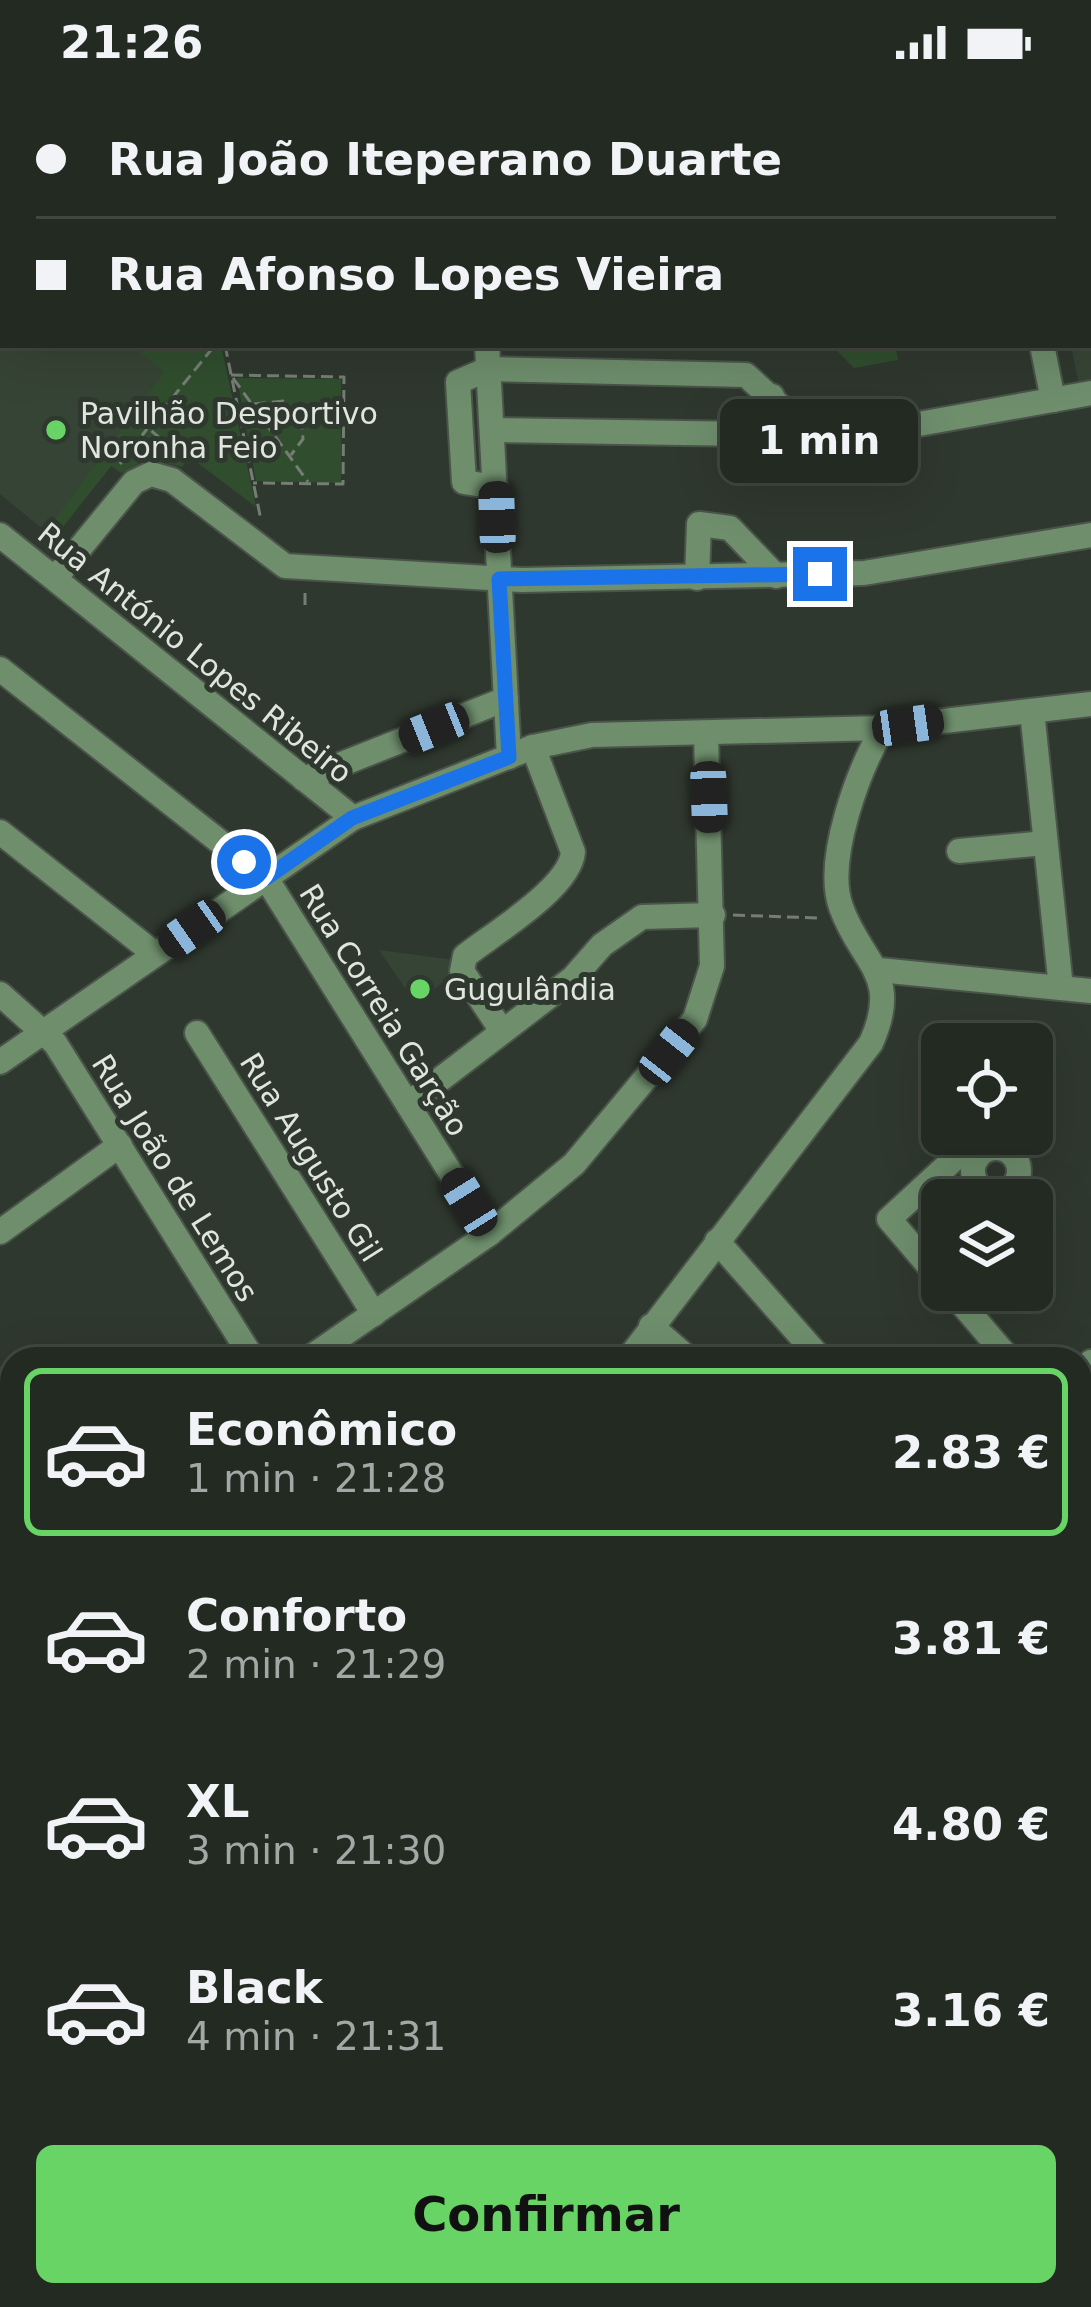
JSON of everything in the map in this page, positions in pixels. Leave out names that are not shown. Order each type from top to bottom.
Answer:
[{"type":"street","points":[[1043,348],[1053,400]]},
{"type":"street","points":[[496,487],[464,482],[458,382],[488,357],[737,374],[756,380],[819,442],[1091,393]]},
{"type":"street","points":[[488,357],[506,699],[521,752],[573,852],[572,863],[552,888],[465,956],[462,971],[502,1031]]},
{"type":"street","points":[[492,430],[748,434],[764,425],[772,396]]},
{"type":"street","points":[[57,577],[138,478],[151,474],[172,480],[285,566],[475,573],[499,579],[865,573],[1091,536]]},
{"type":"street","points":[[698,578],[699,524],[730,528],[776,576]]},
{"type":"street","name":"Rua António Lopes Ribeiro","points":[[0,535],[352,818]]},
{"type":"street","name":"Rua Correia Garção","points":[[0,669],[266,878],[489,1234]]},
{"type":"street","points":[[304,779],[506,699]]},
{"type":"street","points":[[0,1062],[352,818],[521,752],[579,736],[883,728],[1091,704]]},
{"type":"street","points":[[1033,711],[1061,988]]},
{"type":"street","points":[[637,1347],[872,1043],[881,1021],[879,970],[849,919],[839,887],[848,801],[883,728]]},
{"type":"street","points":[[326,1347],[489,1234],[574,1164],[695,1019],[712,966],[706,734]]},
{"type":"street","points":[[0,832],[155,954]]},
{"type":"street","points":[[959,851],[1046,843]]},
{"type":"street","points":[[408,1105],[641,917],[713,915]]},
{"type":"street","points":[[879,970],[1091,992]]},
{"type":"street","name":"Rua João de Lemos","points":[[0,994],[45,1030],[246,1347]]},
{"type":"street","name":"Rua Augusto Gil","points":[[196,1034],[374,1314]]},
{"type":"street","points":[[0,1232],[120,1145]]},
{"type":"street","points":[[932,1179],[964,1150],[977,1158]]},
{"type":"street","points":[[921,1190],[889,1219],[921,1256]]},
{"type":"street","points":[[717,1241],[810,1347]]},
{"type":"street","points":[[968,1311],[1000,1347]]},
{"type":"street","points":[[652,1326],[676,1347]]},
{"type":"path","points":[[116,469],[212,348]]},
{"type":"path","points":[[226,348],[231,375],[254,483],[343,484],[344,377],[231,375]]},
{"type":"path","points":[[231,375],[308,484]]},
{"type":"path","points":[[253,405],[283,401],[301,416],[303,439],[289,456]]},
{"type":"path","points":[[148,428],[189,461],[172,480]]},
{"type":"path","points":[[713,915],[849,919]]},
{"type":"shaded area","name":"Pavilhão Desportivo Noronha Feio","points":[[0,348],[205,348],[54,538],[0,494]]},
{"type":"shaded area","points":[[1072,348],[1091,348],[1091,379],[1078,381]]},
{"type":"shaded area","name":"Gugulândia","points":[[379,950],[455,960],[453,974],[416,1004]]},
{"type":"green space","points":[[135,348],[222,348],[256,507],[190,457],[182,467],[147,459],[121,473],[111,466],[54,538],[46,532],[164,372]]},
{"type":"green space","points":[[834,348],[896,348],[898,360],[854,368]]},
{"type":"green space","points":[[237,378],[341,379],[341,483],[256,481]]},
{"type":"place","name":"Pavilhão Desportivo Noronha Feio","points":[[56,430]]},
{"type":"place","name":"Gugulândia","points":[[420,989]]},
{"type":"route","points":[[244,862],[266,878],[352,818],[509,757],[499,579],[820,574]]}]
